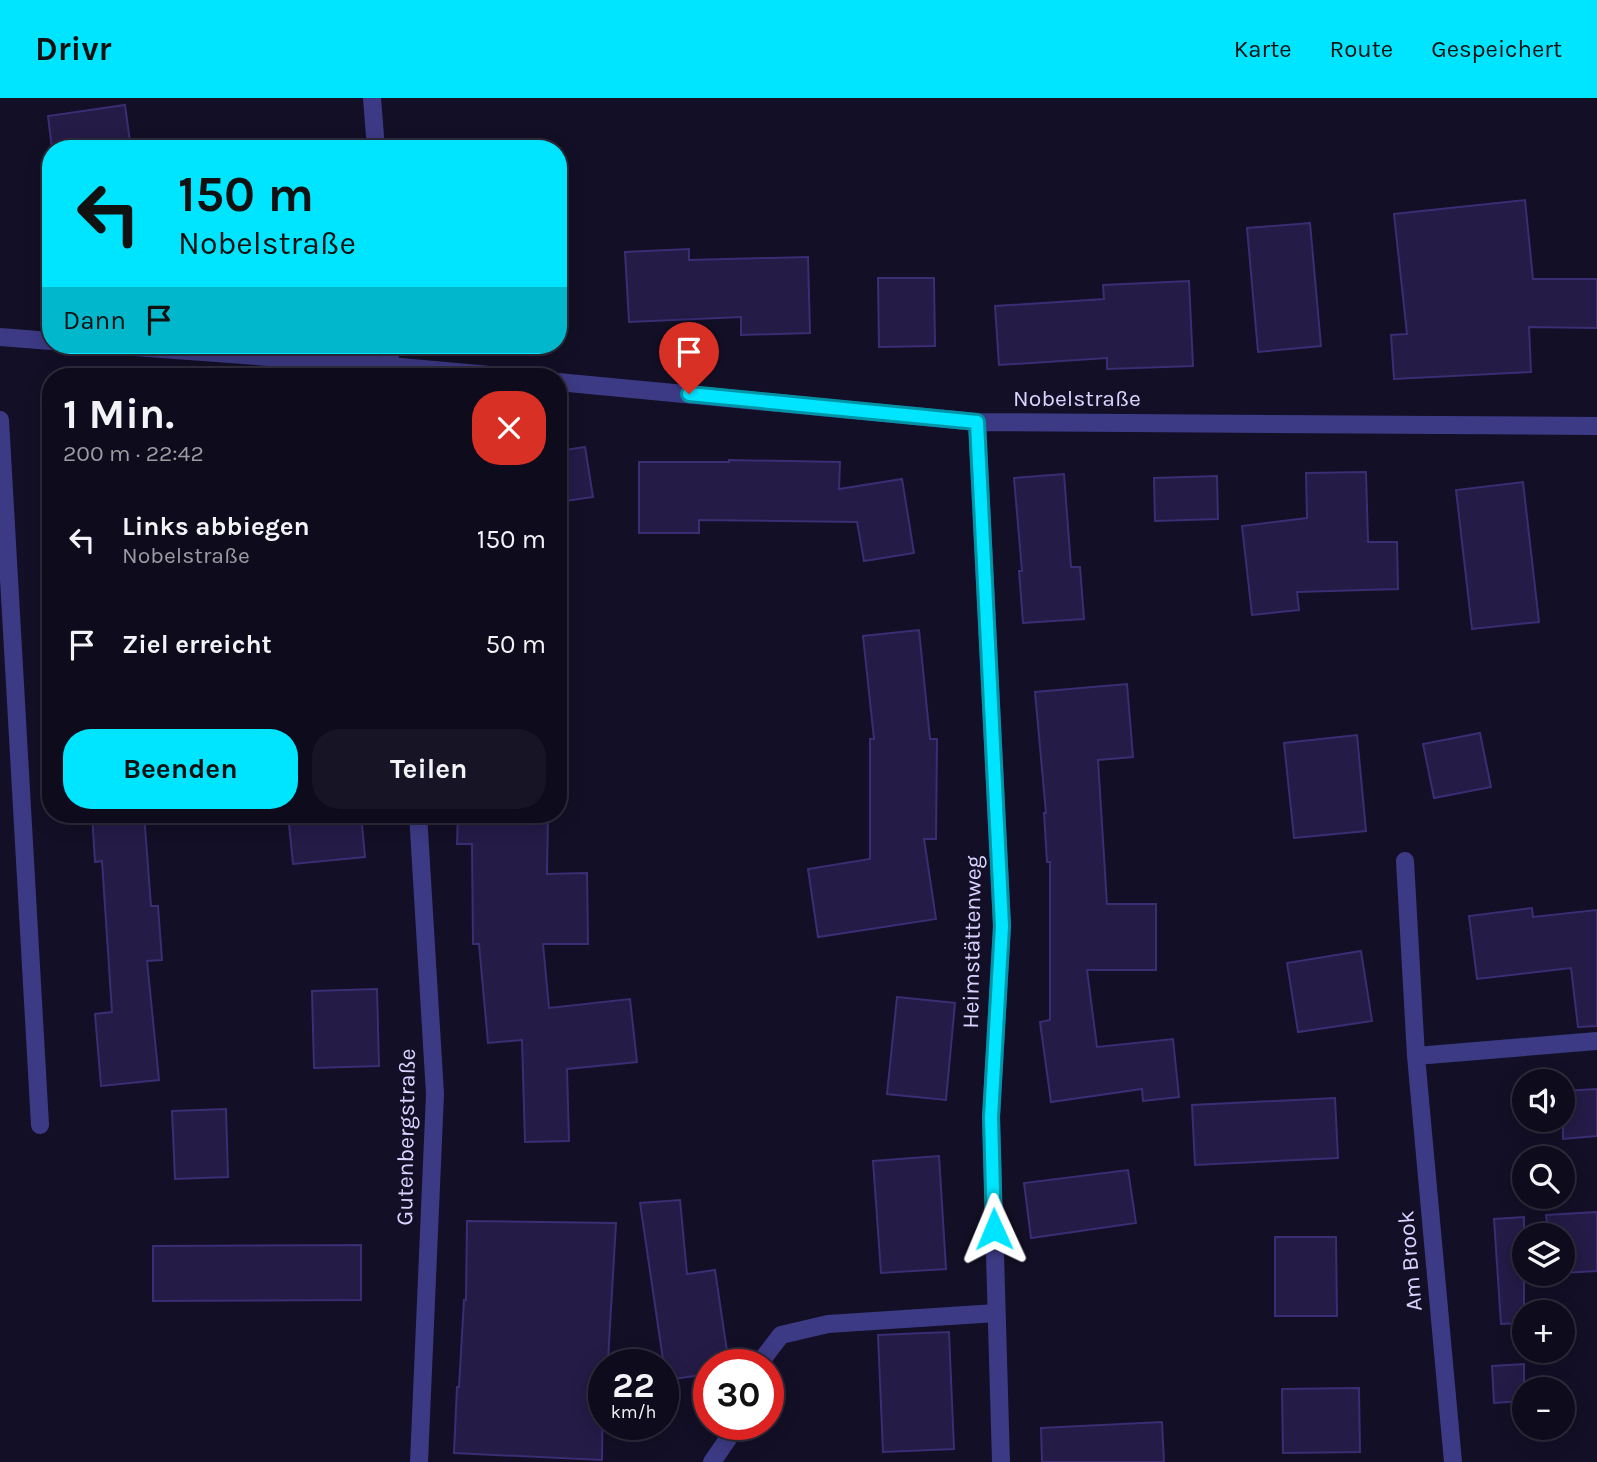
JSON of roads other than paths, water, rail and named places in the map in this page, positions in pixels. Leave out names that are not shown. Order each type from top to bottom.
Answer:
[{"type":"street","points":[[372,98],[375,140]]},
{"type":"street","points":[[0,337],[42,340]]},
{"type":"street","points":[[206,354],[358,368]]},
{"type":"street","name":"Nobelstraße","points":[[567,383],[977,422],[1597,426]]},
{"type":"street","points":[[0,419],[40,1125]]},
{"type":"street","name":"Heimstättenweg","points":[[977,422],[1002,926],[991,1117],[1001,1462]]},
{"type":"street","name":"Gutenbergstraße","points":[[419,823],[435,1094],[419,1462]]},
{"type":"street","name":"Am Brook","points":[[1405,861],[1416,1056],[1453,1462]]},
{"type":"street","points":[[1416,1056],[1597,1041]]},
{"type":"street","points":[[770,1349],[781,1335],[828,1324],[996,1312]]},
{"type":"street","points":[[712,1462],[727,1440]]}]
